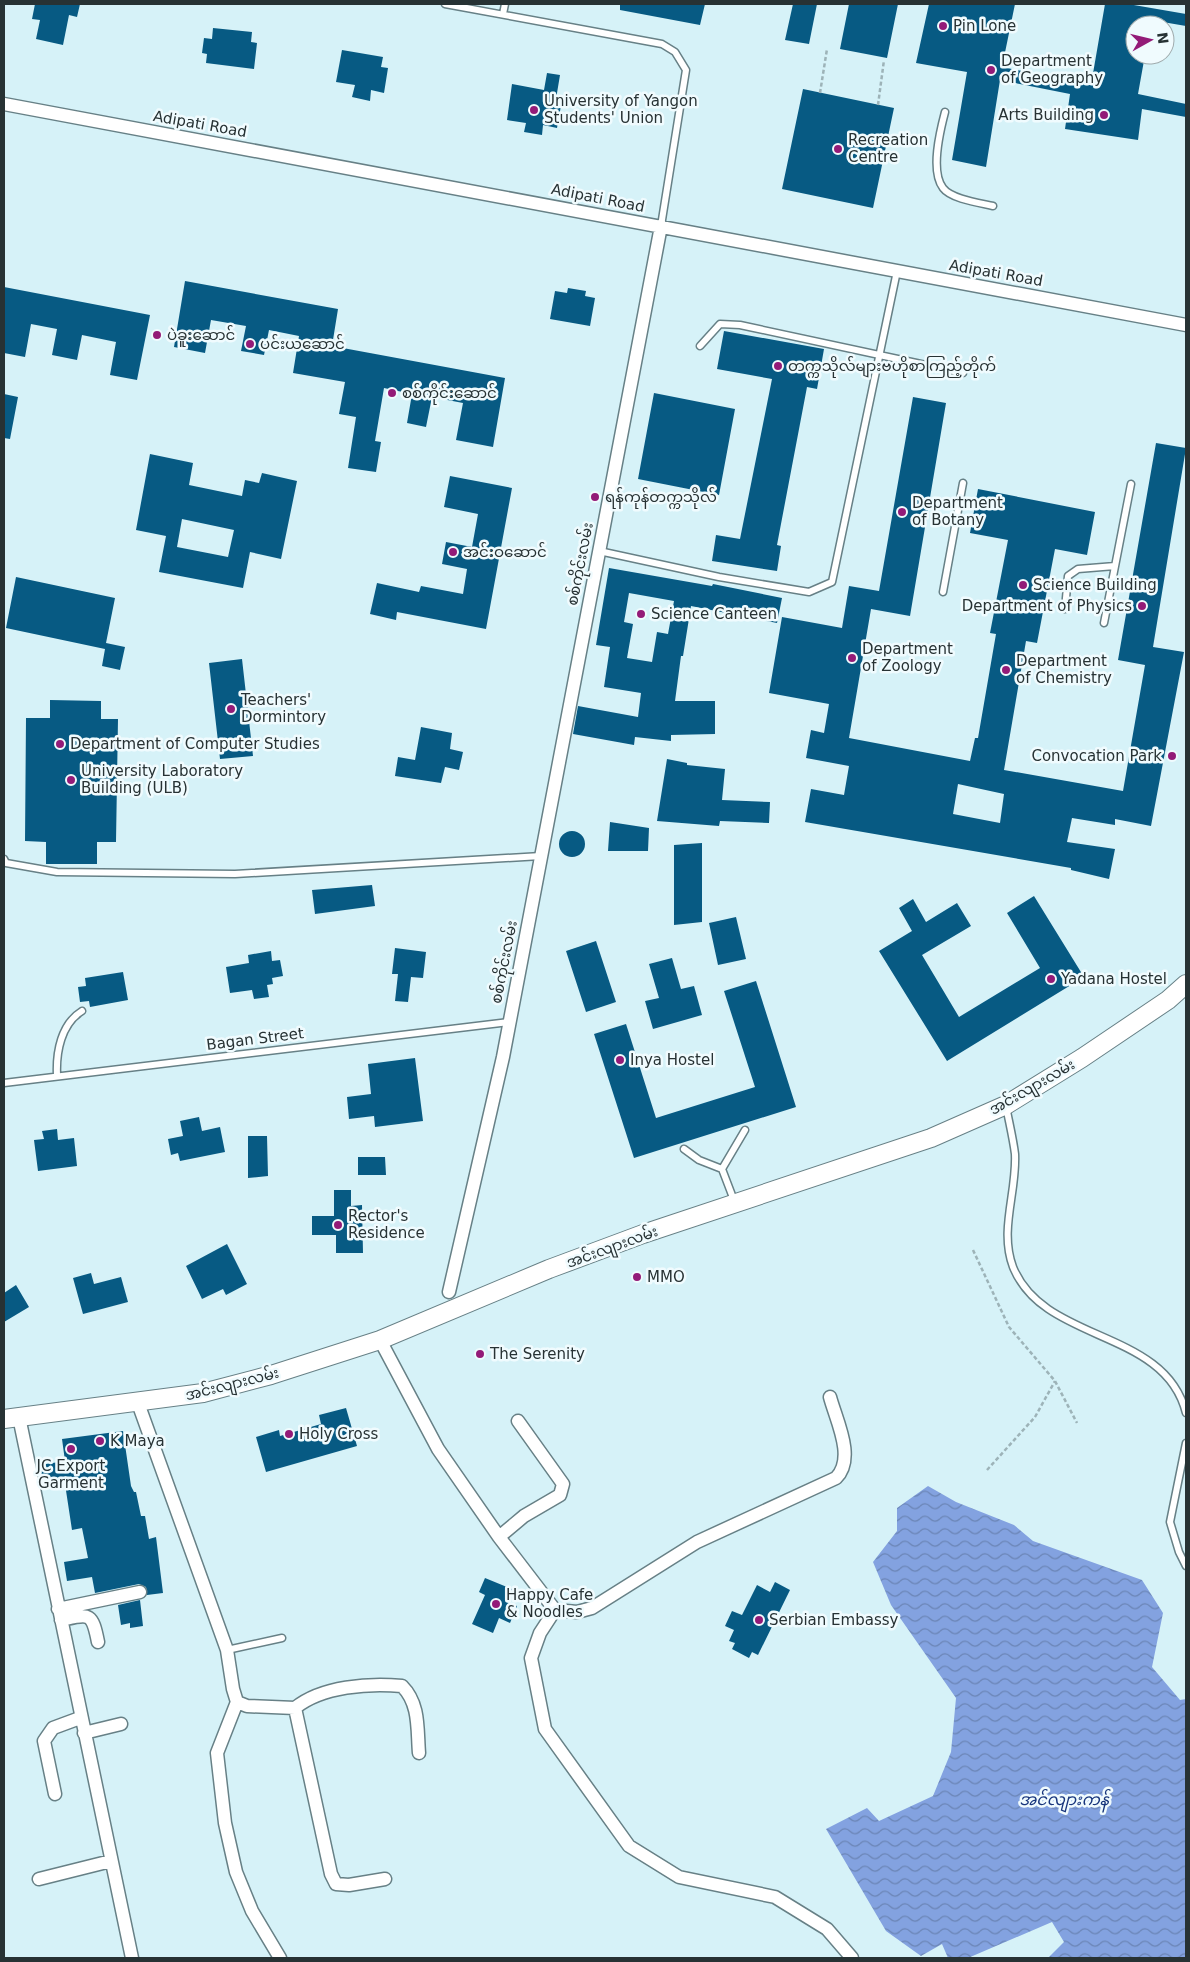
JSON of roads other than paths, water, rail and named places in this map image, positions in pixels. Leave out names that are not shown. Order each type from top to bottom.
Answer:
[{"type":"main road","name":"အင်းလျားလမ်း","points":[[12,1418],[203,1394],[270,1375],[380,1340],[446,1303],[550,1269],[643,1234],[736,1205],[931,1138],[1006,1105],[1090,1053],[1168,1000],[1186,984]]},
{"type":"street","name":"Adipati Road","points":[[4,104],[1186,325]]},
{"type":"street","name":"စစ်ကိုင်းလမ်း","points":[[446,1303],[509,1022],[661,226]]},
{"type":"street","points":[[380,1340],[438,1449],[500,1537],[555,1610],[577,1612],[592,1608],[697,1542],[836,1478],[842,1472],[845,1456],[830,1397]]},
{"type":"street","points":[[138,1403],[227,1650],[237,1702],[217,1753],[225,1823],[236,1872],[252,1910],[280,1958]]},
{"type":"street","points":[[12,1418],[60,1614],[80,1718],[132,1958]]},
{"type":"street","points":[[500,1537],[524,1516],[560,1495],[563,1484],[518,1422]]},
{"type":"street","points":[[60,1614],[140,1592]]},
{"type":"street","points":[[555,1610],[540,1633],[531,1658],[545,1729],[630,1846],[678,1877],[775,1897],[827,1929],[852,1958]]},
{"type":"street","points":[[60,1614],[90,1616],[94,1620],[98,1642]]},
{"type":"street","points":[[237,1702],[247,1706],[296,1708],[305,1700],[340,1690],[380,1684],[402,1686],[410,1695],[416,1712],[419,1753]]},
{"type":"street","points":[[296,1708],[331,1874],[336,1884],[349,1885],[385,1879]]},
{"type":"street","points":[[55,1794],[44,1741],[54,1728],[80,1718]]},
{"type":"street","points":[[84,1732],[121,1724]]},
{"type":"street","points":[[39,1879],[111,1861]]},
{"type":"lane","name":"စစ်ကိုင်းလမ်း","points":[[445,4],[662,44],[675,52],[686,70],[661,226]]},
{"type":"lane","points":[[503,14],[505,4]]},
{"type":"lane","points":[[945,112],[939,132],[937,173],[943,189],[961,198],[993,206]]},
{"type":"lane","points":[[599,551],[719,577],[809,592],[832,582],[897,271]]},
{"type":"lane","points":[[700,346],[720,324],[740,326],[963,373]]},
{"type":"lane","points":[[943,592],[962,483]]},
{"type":"lane","points":[[1104,623],[1131,484]]},
{"type":"lane","points":[[1065,609],[1068,576],[1078,569],[1115,566]]},
{"type":"lane","points":[[4,860],[6,863],[57,872],[235,874],[541,856]]},
{"type":"lane","points":[[57,1076],[56,1059],[69,1018],[82,1010]]},
{"type":"lane","name":"Bagan Street","points":[[4,1083],[509,1022]]},
{"type":"lane","points":[[1006,1105],[1015,1155],[1014,1189],[1008,1218],[1008,1241],[1013,1266],[1024,1286],[1039,1304],[1065,1321],[1130,1348],[1160,1371],[1182,1396],[1186,1413]]},
{"type":"lane","points":[[722,1169],[745,1130]]},
{"type":"lane","points":[[684,1149],[699,1160],[722,1169],[736,1205]]},
{"type":"lane","points":[[1186,1443],[1170,1522],[1179,1552],[1186,1566]]},
{"type":"lane","points":[[227,1650],[282,1638]]},
{"type":"water","name":"အင်လျားကန်","points":[[928,1486],[956,1502],[1014,1525],[1033,1541],[1142,1580],[1163,1613],[1152,1667],[1180,1700],[1186,1699],[1186,1958],[1048,1958],[1064,1942],[1052,1922],[968,1958],[948,1958],[942,1944],[921,1956],[886,1931],[826,1829],[867,1808],[879,1821],[933,1796],[951,1752],[956,1698],[891,1605],[873,1562],[897,1531],[897,1508]]},
{"type":"place","name":"Pin Lone","points":[[943,26]]},
{"type":"place","name":"Department of Geography","points":[[991,70]]},
{"type":"place","name":"University of Yangon Students' Union","points":[[534,110]]},
{"type":"place","name":"Arts Building","points":[[1104,115]]},
{"type":"place","name":"Recreation Centre","points":[[838,149]]},
{"type":"place","name":"ပဲခူးဆောင်","points":[[157,335]]},
{"type":"place","name":"ပင်းယဆောင်","points":[[250,344]]},
{"type":"place","name":"တက္ကသိုလ်များဗဟိုစာကြည့်တိုက်","points":[[778,366]]},
{"type":"place","name":"စစ်ကိုင်းဆောင်","points":[[392,393]]},
{"type":"place","name":"ရန်ကုန်တက္ကသိုလ်","points":[[595,497]]},
{"type":"place","name":"Department of Botany","points":[[902,512]]},
{"type":"place","name":"အင်းဝ‌ဆောင်","points":[[453,552]]},
{"type":"place","name":"Science Building","points":[[1023,585]]},
{"type":"place","name":"Department of Physics","points":[[1142,606]]},
{"type":"place","name":"Science Canteen","points":[[641,614]]},
{"type":"place","name":"Department of Zoology","points":[[852,658]]},
{"type":"place","name":"Department of Chemistry","points":[[1006,670]]},
{"type":"place","name":"Teachers' Dormintory","points":[[231,709]]},
{"type":"place","name":"Department of Computer Studies","points":[[60,744]]},
{"type":"place","name":"Convocation Park","points":[[1172,756]]},
{"type":"place","name":"University Laboratory Building (ULB)","points":[[71,780]]},
{"type":"place","name":"Yadana Hostel","points":[[1051,979]]},
{"type":"place","name":"Inya Hostel","points":[[620,1060]]},
{"type":"place","name":"Rector's Residence","points":[[338,1225]]},
{"type":"place","name":"MMO","points":[[637,1277]]},
{"type":"place","name":"The Serenity","points":[[480,1354]]},
{"type":"place","name":"Holy Cross","points":[[289,1434]]},
{"type":"place","name":"K Maya","points":[[100,1441]]},
{"type":"place","name":"JC Export Garment","points":[[71,1449]]},
{"type":"place","name":"Happy Cafe & Noodles","points":[[496,1604]]},
{"type":"place","name":"Serbian Embassy","points":[[759,1620]]}]
